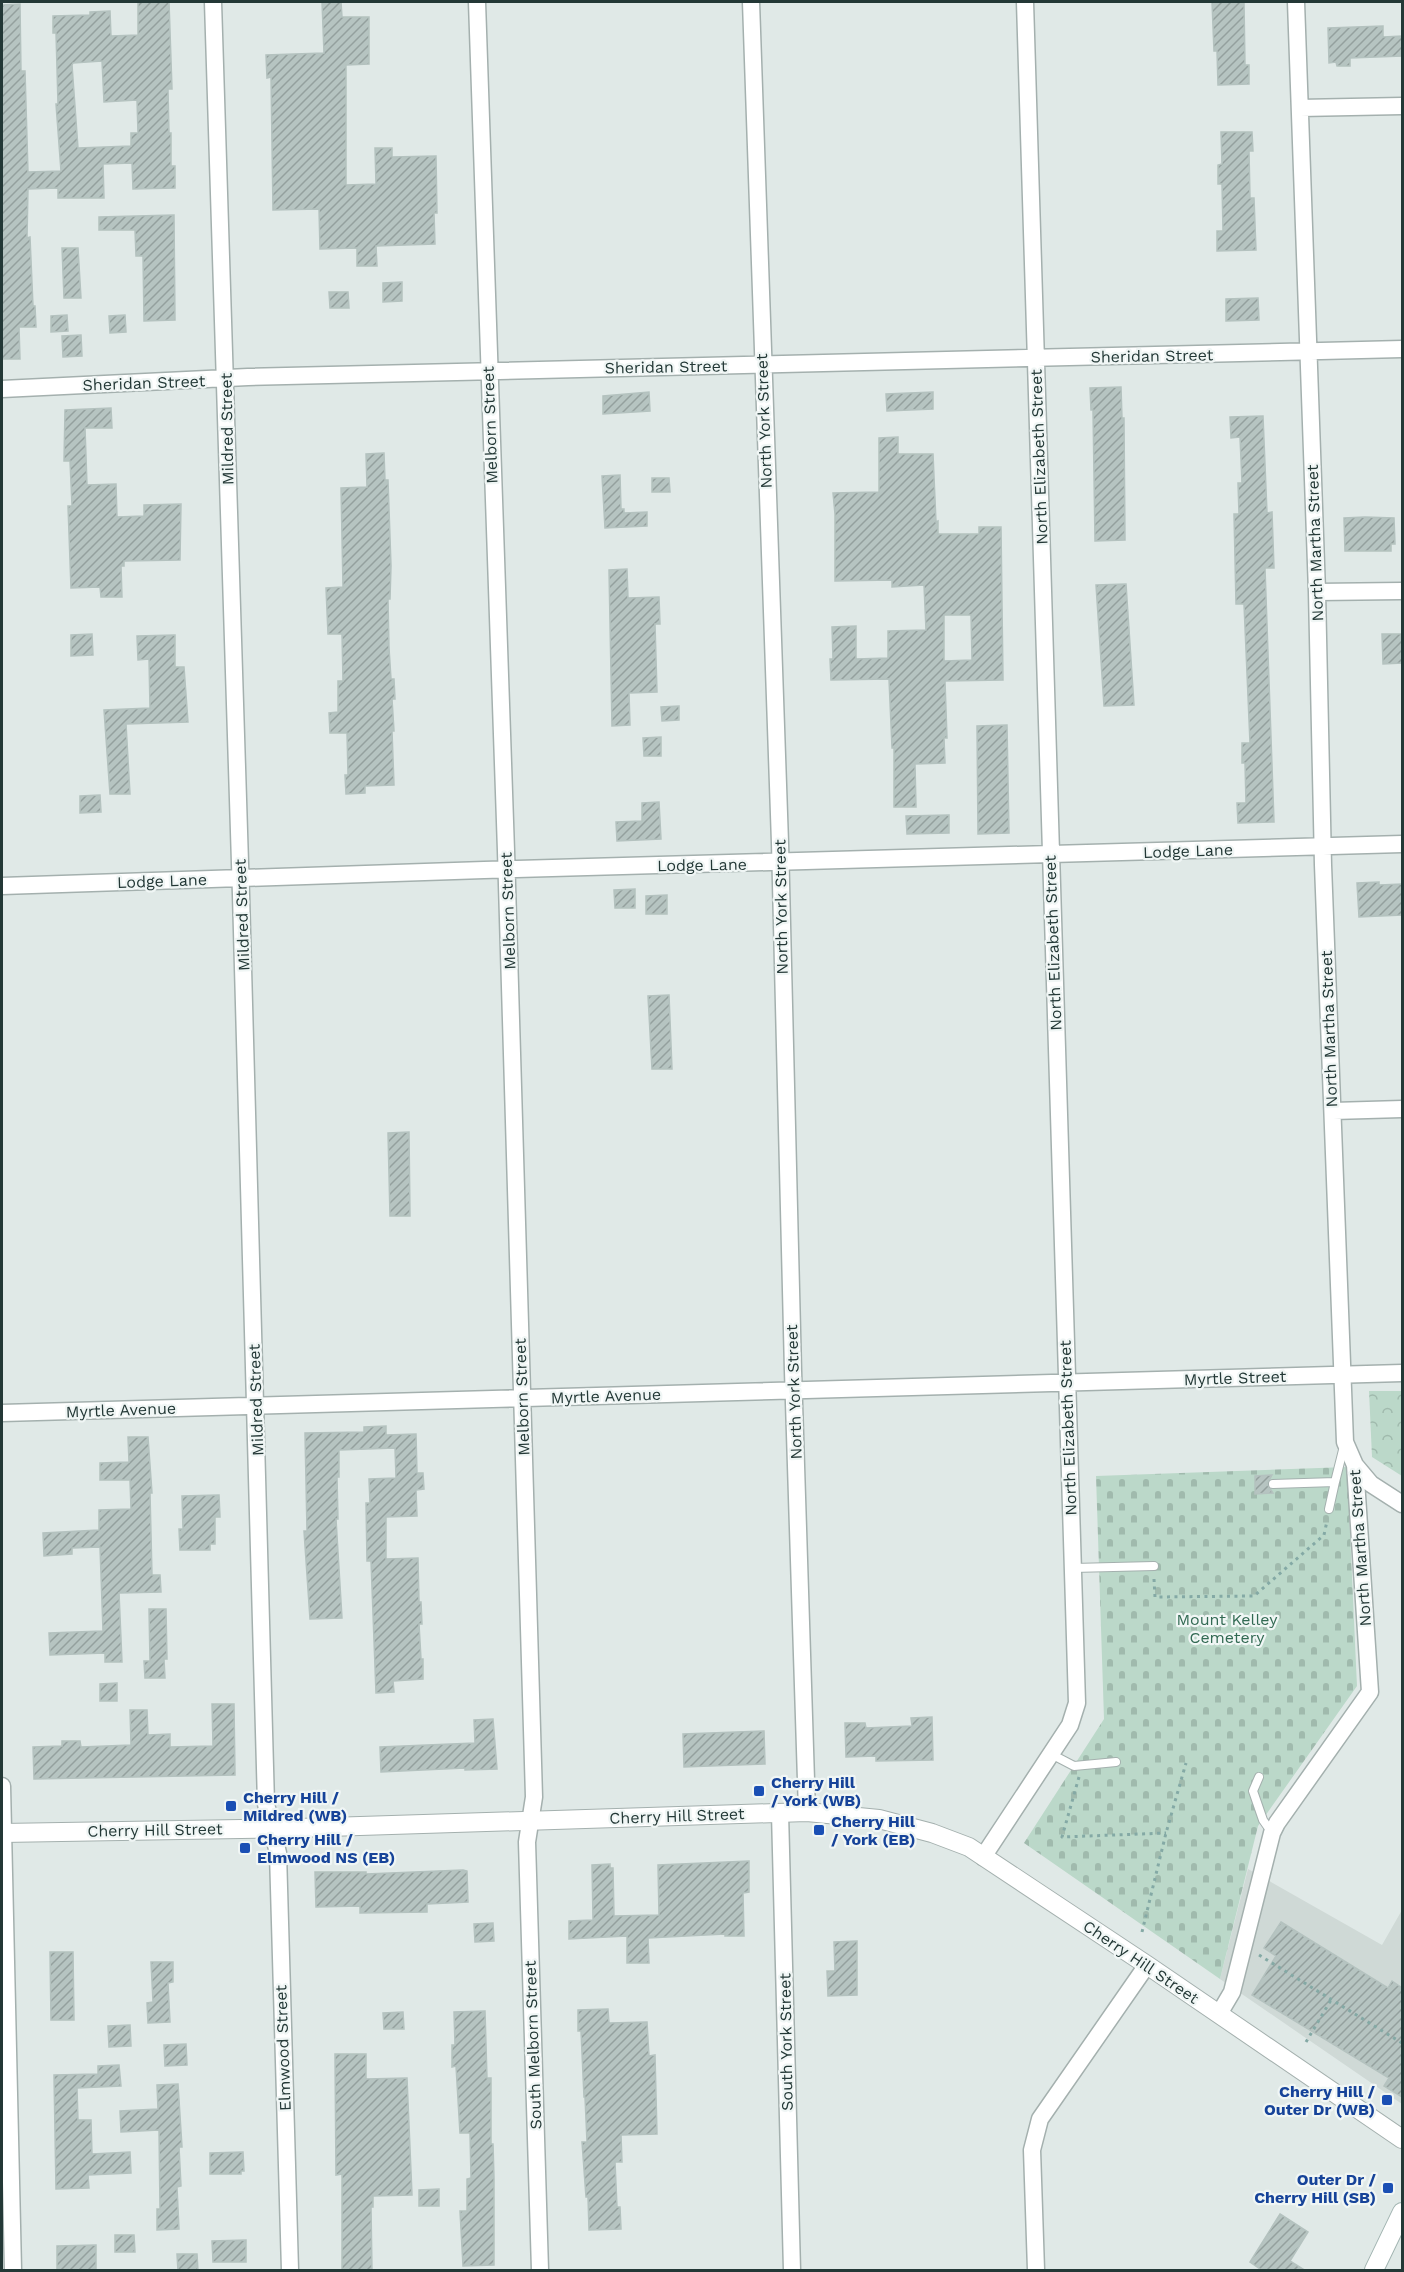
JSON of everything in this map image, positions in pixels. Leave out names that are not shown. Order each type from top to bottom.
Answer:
[{"type":"street","name":"Mildred Street","points":[[213,2],[226,379],[266,1804],[272,1827]]},
{"type":"street","name":"Melborn Street","points":[[477,2],[534,1797],[529,1820]]},
{"type":"street","name":"North York Street","points":[[751,2],[780,862],[807,1812]]},
{"type":"street","name":"North Elizabeth Street","points":[[983,1857],[1070,1725],[1076,1712],[1025,2]]},
{"type":"street","name":"North Martha Street","points":[[1219,2014],[1232,1992],[1272,1833],[1277,1822],[1370,1692],[1355,1465],[1345,1442],[1342,1375],[1296,2]]},
{"type":"street","points":[[1300,108],[1402,106]]},
{"type":"street","name":"Sheridan Street","points":[[2,389],[226,379],[1402,350]]},
{"type":"street","points":[[1317,592],[1402,591]]},
{"type":"street","name":"Lodge Lane","points":[[2,886],[506,869],[1402,844]]},
{"type":"street","points":[[1332,1112],[1402,1109]]},
{"type":"street","name":"Myrtle Street","points":[[1067,1383],[1402,1373]]},
{"type":"street","name":"Myrtle Avenue","points":[[2,1413],[1067,1383]]},
{"type":"street","points":[[1355,1465],[1371,1484],[1402,1504]]},
{"type":"street","points":[[2,1786],[14,2271]]},
{"type":"street","name":"Cherry Hill Street","points":[[2,1833],[807,1812],[852,1815],[906,1825],[969,1847],[1402,2139]]},
{"type":"street","name":"South York Street","points":[[780,1813],[792,2271]]},
{"type":"street","name":"South Melborn Street","points":[[529,1820],[527,1842],[540,2271]]},
{"type":"street","name":"Elmwood Street","points":[[272,1827],[278,1853],[290,2271]]},
{"type":"street","points":[[1036,2271],[1032,2150],[1034,2135],[1040,2119],[1147,1965]]},
{"type":"street","points":[[1374,2271],[1402,2212]]},
{"type":"lane","points":[[1329,1509],[1345,1442]]},
{"type":"lane","points":[[1273,1484],[1335,1482]]},
{"type":"lane","points":[[1072,1568],[1154,1566]]},
{"type":"lane","points":[[1051,1754],[1074,1766],[1116,1762]]},
{"type":"lane","points":[[1259,1777],[1253,1791],[1263,1820],[1272,1833]]},
{"type":"path","points":[[1154,1566],[1155,1597],[1254,1596],[1324,1535],[1329,1509]]},
{"type":"path","points":[[1142,1932],[1186,1763]]},
{"type":"path","points":[[1082,1766],[1062,1837],[1166,1833]]},
{"type":"path","points":[[1249,1949],[1402,2043]]},
{"type":"path","points":[[1306,2042],[1331,1999]]},
{"type":"shaded area","points":[[1248,1869],[1382,1945],[1402,1910],[1402,2104],[1220,1979]]},
{"type":"green space","points":[[1369,1391],[1402,1391],[1402,1476],[1372,1457]]},
{"type":"green space","name":"Mount Kelley Cemetery","points":[[1347,1467],[1357,1686],[1258,1826],[1220,1979],[1024,1843],[1104,1719],[1096,1476]]},
{"type":"building","points":[[138,2],[169,2],[172,89],[168,89],[169,133],[171,133],[171,166],[175,166],[175,188],[133,189],[132,163],[103,164],[104,198],[58,198],[58,188],[28,189],[27,238],[30,237],[36,327],[19,327],[20,359],[2,359],[2,5],[20,4],[21,71],[25,71],[28,172],[61,171],[56,104],[58,104],[56,33],[53,33],[53,16],[90,15],[90,12],[110,11],[111,36],[138,35]],"holes":[[[102,61],[104,102],[137,100],[138,133],[131,133],[131,146],[78,148],[73,63]]]},
{"type":"building","points":[[322,2],[341,2],[342,17],[369,17],[369,64],[346,65],[346,185],[376,184],[375,148],[392,148],[392,157],[436,156],[435,244],[376,246],[377,266],[357,266],[357,248],[320,249],[319,209],[273,210],[271,77],[267,78],[266,55],[324,53]]},
{"type":"building","points":[[1212,2],[1244,2],[1245,65],[1249,65],[1249,84],[1218,85]]},
{"type":"building","points":[[1383,26],[1383,37],[1402,36],[1402,56],[1350,58],[1350,66],[1337,66],[1336,62],[1329,63],[1328,28]]},
{"type":"building","points":[[1221,132],[1252,132],[1253,151],[1249,151],[1250,198],[1254,198],[1256,250],[1217,251],[1217,231],[1223,231],[1222,184],[1218,184],[1218,165],[1222,164]]},
{"type":"building","points":[[174,215],[175,320],[144,321],[143,256],[136,256],[135,230],[99,230],[99,217]]},
{"type":"building","points":[[62,248],[78,248],[81,298],[64,298]]},
{"type":"building","points":[[402,282],[402,301],[383,302],[383,283]]},
{"type":"building","points":[[329,292],[348,292],[349,308],[330,308]]},
{"type":"building","points":[[1258,298],[1259,320],[1226,321],[1226,299]]},
{"type":"building","points":[[67,315],[68,331],[51,332],[51,316]]},
{"type":"building","points":[[125,315],[126,332],[110,333],[109,316]]},
{"type":"building","points":[[81,335],[82,356],[63,357],[62,336]]},
{"type":"building","points":[[1121,387],[1122,418],[1124,418],[1125,540],[1095,541],[1093,410],[1091,410],[1090,388]]},
{"type":"building","points":[[649,392],[650,411],[603,414],[603,396]]},
{"type":"building","points":[[933,392],[933,409],[887,411],[886,394]]},
{"type":"building","points":[[111,408],[112,428],[85,428],[87,485],[116,484],[117,517],[144,516],[144,505],[181,504],[180,560],[124,561],[124,566],[121,566],[122,597],[101,597],[100,587],[71,588],[68,506],[72,506],[70,461],[64,461],[65,410]]},
{"type":"building","points":[[1263,416],[1267,513],[1272,512],[1274,568],[1265,568],[1274,822],[1238,823],[1237,803],[1246,803],[1242,743],[1250,743],[1244,604],[1236,604],[1234,514],[1239,514],[1238,483],[1242,483],[1240,437],[1231,438],[1230,417]]},
{"type":"building","points":[[898,437],[898,454],[933,454],[938,534],[979,534],[979,527],[1001,527],[1003,680],[945,681],[947,738],[944,738],[945,763],[915,764],[916,807],[894,807],[894,748],[892,748],[889,679],[831,680],[832,627],[856,626],[856,659],[888,658],[888,631],[926,630],[924,585],[892,587],[892,580],[835,581],[833,493],[879,492],[879,438]],"holes":[[[944,615],[971,615],[972,660],[944,661]]]},
{"type":"building","points":[[384,453],[385,480],[388,480],[391,566],[390,599],[388,599],[391,679],[394,679],[395,699],[392,699],[394,785],[365,786],[365,793],[346,794],[347,733],[330,733],[329,713],[338,712],[338,681],[343,681],[342,634],[328,634],[326,588],[343,587],[341,488],[367,487],[366,454]]},
{"type":"building","points":[[620,475],[621,509],[624,509],[624,513],[647,512],[647,526],[605,528],[602,476]]},
{"type":"building","points":[[652,478],[669,478],[670,492],[652,492]]},
{"type":"building","points":[[1344,518],[1394,518],[1395,544],[1391,544],[1391,551],[1345,551]]},
{"type":"building","points":[[627,569],[628,598],[659,597],[660,624],[655,624],[657,692],[629,693],[630,725],[612,726],[609,570]]},
{"type":"building","points":[[1126,584],[1134,705],[1104,706],[1096,585]]},
{"type":"building","points":[[92,634],[93,655],[71,656],[71,635]]},
{"type":"building","points":[[1382,634],[1402,634],[1402,663],[1383,664]]},
{"type":"building","points":[[175,635],[175,667],[184,667],[188,722],[126,724],[130,794],[110,794],[104,710],[150,708],[149,659],[138,660],[137,636]]},
{"type":"building","points":[[679,706],[679,720],[662,721],[661,707]]},
{"type":"building","points":[[1007,725],[1009,833],[978,834],[977,726]]},
{"type":"building","points":[[661,737],[661,756],[644,756],[643,738]]},
{"type":"building","points":[[100,795],[101,812],[80,813],[80,796]]},
{"type":"building","points":[[659,802],[661,839],[617,841],[616,822],[642,821],[642,803]]},
{"type":"building","points":[[949,815],[949,833],[907,834],[906,816]]},
{"type":"building","points":[[1379,882],[1379,885],[1402,884],[1402,915],[1359,917],[1357,883]]},
{"type":"building","points":[[635,889],[635,908],[615,908],[614,890]]},
{"type":"building","points":[[667,895],[667,914],[646,914],[646,896]]},
{"type":"building","points":[[669,995],[672,1069],[652,1069],[648,996]]},
{"type":"building","points":[[409,1132],[410,1216],[390,1216],[388,1133]]},
{"type":"building","points":[[386,1426],[386,1435],[416,1434],[417,1473],[423,1473],[424,1489],[416,1490],[417,1516],[386,1517],[386,1559],[418,1558],[423,1679],[393,1681],[394,1692],[376,1693],[371,1561],[367,1561],[366,1503],[370,1503],[369,1479],[396,1478],[395,1448],[339,1450],[338,1519],[336,1519],[342,1618],[310,1619],[304,1531],[307,1531],[305,1433],[364,1432],[364,1427]]},
{"type":"building","points":[[128,1437],[148,1437],[152,1493],[150,1493],[152,1575],[160,1575],[161,1592],[119,1593],[122,1662],[105,1662],[105,1653],[50,1655],[49,1633],[103,1631],[100,1547],[72,1548],[72,1554],[44,1556],[43,1533],[99,1530],[99,1510],[131,1509],[130,1480],[100,1480],[100,1463],[129,1462]]},
{"type":"building","points":[[1272,1475],[1267,1484],[1273,1493],[1255,1494],[1255,1476]]},
{"type":"building","points":[[219,1495],[220,1517],[215,1517],[215,1544],[210,1544],[210,1550],[180,1550],[179,1529],[183,1529],[182,1496]]},
{"type":"building","points":[[149,1609],[166,1609],[165,1678],[145,1678],[144,1661],[150,1661]]},
{"type":"building","points":[[117,1683],[117,1701],[100,1701],[100,1684]]},
{"type":"building","points":[[212,1704],[234,1704],[235,1775],[34,1779],[33,1747],[62,1746],[62,1741],[80,1741],[81,1747],[131,1745],[130,1710],[147,1710],[148,1735],[170,1734],[170,1747],[213,1746]]},
{"type":"building","points":[[932,1717],[933,1760],[876,1761],[876,1756],[846,1757],[845,1723],[865,1723],[866,1728],[912,1726],[911,1718]]},
{"type":"building","points":[[493,1719],[497,1769],[465,1770],[465,1768],[381,1772],[380,1747],[475,1743],[474,1720]]},
{"type":"building","points":[[764,1731],[765,1764],[684,1767],[683,1734]]},
{"type":"building","points":[[749,1861],[749,1892],[743,1893],[744,1936],[725,1936],[725,1934],[648,1938],[649,1963],[627,1963],[627,1936],[569,1939],[569,1921],[593,1920],[592,1865],[610,1864],[610,1868],[613,1868],[614,1916],[659,1915],[658,1865]]},
{"type":"building","points":[[467,1871],[468,1902],[427,1904],[427,1912],[360,1913],[360,1906],[316,1907],[315,1872],[366,1872],[366,1874]]},
{"type":"building","points":[[1281,1922],[1388,1988],[1392,1981],[1402,1988],[1402,2097],[1384,2086],[1389,2078],[1252,1995],[1276,1956],[1264,1948]]},
{"type":"building","points":[[493,1923],[494,1941],[475,1942],[474,1924]]},
{"type":"building","points":[[857,1941],[857,1995],[828,1996],[827,1971],[835,1971],[834,1942]]},
{"type":"building","points":[[50,1952],[73,1952],[74,2020],[51,2020]]},
{"type":"building","points":[[151,1962],[173,1962],[173,1982],[168,1983],[170,2022],[148,2023],[147,2003],[153,2002]]},
{"type":"building","points":[[608,2009],[609,2023],[647,2022],[649,2056],[655,2055],[657,2134],[621,2135],[622,2162],[615,2162],[617,2207],[620,2207],[621,2229],[589,2230],[582,2142],[587,2142],[585,2097],[578,2010]]},
{"type":"building","points":[[485,2011],[487,2078],[491,2078],[494,2265],[463,2266],[460,2211],[467,2211],[467,2179],[471,2178],[470,2133],[460,2133],[456,2066],[452,2067],[452,2045],[455,2045],[454,2012]]},
{"type":"building","points":[[403,2012],[404,2029],[384,2029],[383,2013]]},
{"type":"building","points":[[130,2025],[131,2046],[109,2047],[108,2026]]},
{"type":"building","points":[[186,2044],[187,2065],[165,2066],[164,2045]]},
{"type":"building","points":[[335,2054],[366,2054],[366,2079],[407,2078],[412,2195],[373,2196],[373,2207],[371,2207],[372,2271],[342,2271],[342,2174],[336,2175]]},
{"type":"building","points":[[119,2065],[121,2086],[77,2088],[78,2120],[91,2120],[92,2154],[130,2152],[131,2173],[88,2175],[89,2188],[56,2189],[54,2075],[98,2074],[98,2066]]},
{"type":"building","points":[[178,2084],[182,2147],[179,2147],[181,2186],[177,2187],[179,2229],[157,2230],[157,2209],[160,2209],[159,2130],[121,2132],[120,2111],[158,2109],[157,2085]]},
{"type":"building","points":[[243,2152],[244,2171],[241,2171],[241,2174],[210,2174],[210,2153]]},
{"type":"building","points":[[439,2189],[439,2206],[419,2206],[419,2190]]},
{"type":"building","points":[[1280,2214],[1308,2232],[1290,2261],[1306,2271],[1263,2271],[1250,2262]]},
{"type":"building","points":[[115,2235],[134,2235],[135,2252],[115,2252]]},
{"type":"building","points":[[246,2240],[246,2262],[213,2262],[212,2241]]},
{"type":"building","points":[[96,2245],[96,2270],[57,2271],[57,2246]]},
{"type":"building","points":[[177,2254],[197,2254],[198,2271],[178,2271]]},
{"type":"place","name":"Cherry Hill / York (WB)","points":[[759,1791]]},
{"type":"place","name":"Cherry Hill / Mildred (WB)","points":[[231,1806]]},
{"type":"place","name":"Cherry Hill / York (EB)","points":[[819,1830]]},
{"type":"place","name":"Cherry Hill / Elmwood NS (EB)","points":[[245,1848]]},
{"type":"place","name":"Cherry Hill / Outer Dr (WB)","points":[[1387,2100]]},
{"type":"place","name":"Outer Dr / Cherry Hill (SB)","points":[[1388,2188]]}]
